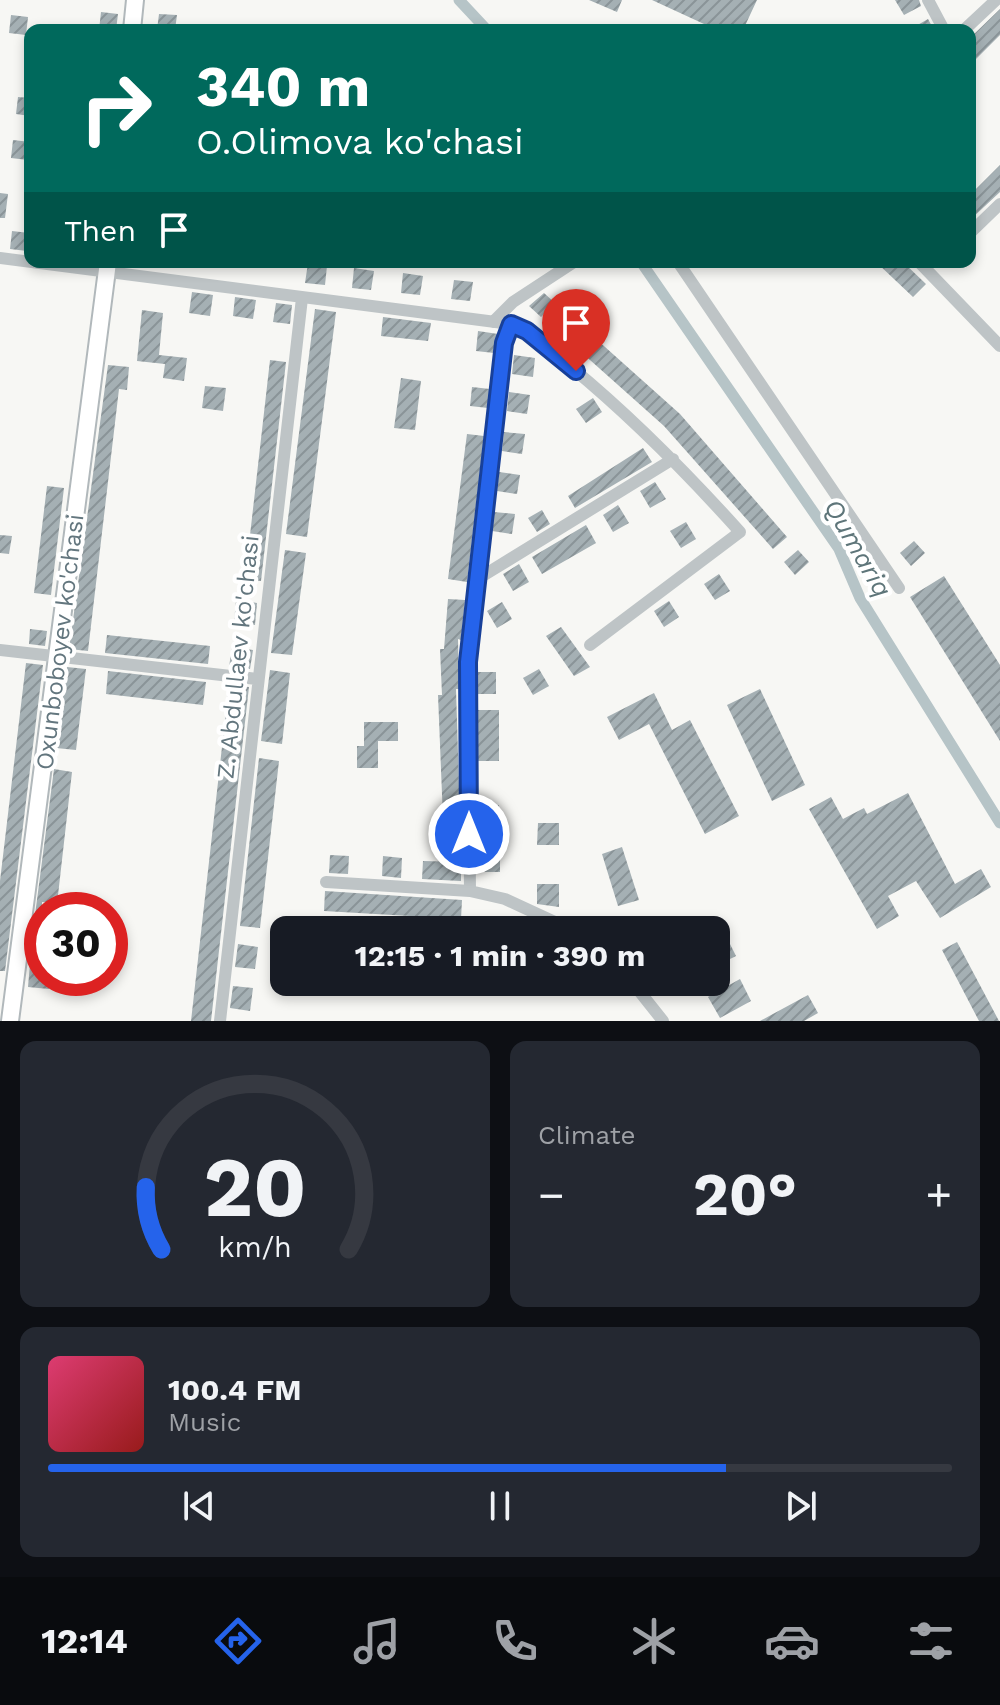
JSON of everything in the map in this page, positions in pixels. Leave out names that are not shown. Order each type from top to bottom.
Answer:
[{"type":"main road","points":[[133,24],[135,0]]},
{"type":"main road","name":"Oxunboboyev ko'chasi","points":[[10,1021],[107,268]]},
{"type":"street","points":[[928,0],[941,24]]},
{"type":"street","points":[[970,24],[996,0]]},
{"type":"street","points":[[976,227],[1000,204]]},
{"type":"street","points":[[0,258],[24,260]]},
{"type":"street","points":[[113,268],[302,298],[511,324],[527,331],[600,391],[673,459],[740,532],[590,645]]},
{"type":"street","points":[[493,322],[513,302],[565,268]]},
{"type":"street","points":[[682,268],[899,588]]},
{"type":"street","points":[[925,268],[1000,346]]},
{"type":"street","points":[[929,272],[933,268]]},
{"type":"street","name":"Z. Abdullaev ko'chasi","points":[[220,1021],[302,298]]},
{"type":"street","points":[[470,891],[468,662],[504,343],[511,324]]},
{"type":"street","points":[[476,580],[673,459]]},
{"type":"street","points":[[0,650],[257,679]]},
{"type":"street","points":[[326,882],[470,891],[505,899],[542,916]]},
{"type":"street","points":[[643,996],[663,1021]]},
{"type":"building","points":[[589,0],[622,0],[617,12]]},
{"type":"building","points":[[652,0],[757,0],[746,24],[704,24]]},
{"type":"building","points":[[895,0],[919,0],[921,6],[904,15]]},
{"type":"building","points":[[1000,9],[1000,35],[976,59],[976,32]]},
{"type":"building","points":[[101,12],[118,14],[117,24],[100,24]]},
{"type":"building","points":[[159,14],[177,15],[176,24],[158,24]]},
{"type":"building","points":[[11,15],[28,17],[24,35],[9,33]]},
{"type":"building","points":[[18,97],[24,98],[24,115],[16,114]]},
{"type":"building","points":[[13,140],[24,141],[24,160],[11,158]]},
{"type":"building","points":[[1000,165],[1000,192],[976,214],[976,189]]},
{"type":"building","points":[[0,193],[8,194],[5,218],[0,218]]},
{"type":"building","points":[[12,231],[24,232],[24,251],[10,249]]},
{"type":"building","points":[[307,268],[327,268],[325,285],[305,283]]},
{"type":"building","points":[[354,268],[374,271],[371,290],[352,288]]},
{"type":"building","points":[[882,268],[909,268],[926,284],[913,297]]},
{"type":"building","points":[[403,273],[423,276],[420,295],[401,293]]},
{"type":"building","points":[[454,280],[473,282],[470,301],[451,299]]},
{"type":"building","points":[[192,292],[213,295],[210,316],[189,313]]},
{"type":"building","points":[[544,293],[555,303],[541,317],[529,306]]},
{"type":"building","points":[[235,297],[256,300],[253,319],[233,316]]},
{"type":"building","points":[[276,303],[292,305],[290,324],[273,322]]},
{"type":"building","points":[[315,309],[336,312],[307,537],[286,534]]},
{"type":"building","points":[[142,310],[163,313],[159,355],[187,358],[184,381],[163,378],[165,364],[137,361]]},
{"type":"building","points":[[567,313],[680,414],[787,537],[773,549],[664,426],[553,327]]},
{"type":"building","points":[[383,317],[431,323],[428,341],[381,336]]},
{"type":"building","points":[[478,331],[498,334],[494,353],[476,351]]},
{"type":"building","points":[[514,355],[535,358],[533,377],[512,374]]},
{"type":"building","points":[[270,360],[286,362],[261,581],[245,579]]},
{"type":"building","points":[[108,365],[129,367],[127,390],[119,389],[88,651],[69,649]]},
{"type":"building","points":[[401,378],[421,381],[415,430],[394,428]]},
{"type":"building","points":[[205,386],[226,388],[223,411],[202,408]]},
{"type":"building","points":[[472,387],[490,389],[488,408],[470,406]]},
{"type":"building","points":[[509,392],[530,395],[527,414],[507,411]]},
{"type":"building","points":[[593,398],[602,412],[586,423],[576,409]]},
{"type":"building","points":[[504,432],[525,434],[522,454],[502,451]]},
{"type":"building","points":[[467,434],[484,436],[467,582],[448,579]]},
{"type":"building","points":[[643,448],[652,462],[575,508],[568,496]]},
{"type":"building","points":[[499,472],[520,475],[517,494],[497,491]]},
{"type":"building","points":[[655,482],[666,499],[650,508],[640,491]]},
{"type":"building","points":[[47,486],[64,488],[51,595],[34,593]]},
{"type":"building","points":[[618,505],[629,523],[613,532],[603,515]]},
{"type":"building","points":[[542,510],[550,524],[537,532],[528,518]]},
{"type":"building","points":[[494,512],[515,514],[512,534],[492,531]]},
{"type":"building","points":[[686,522],[696,539],[681,548],[670,531]]},
{"type":"building","points":[[586,525],[596,543],[542,574],[532,557]]},
{"type":"building","points":[[0,535],[12,536],[9,554],[0,553]]},
{"type":"building","points":[[914,541],[925,553],[911,566],[900,553]]},
{"type":"building","points":[[285,550],[306,553],[292,655],[271,653]]},
{"type":"building","points":[[798,550],[809,562],[795,575],[784,562]]},
{"type":"building","points":[[519,564],[529,582],[513,591],[503,574]]},
{"type":"building","points":[[719,574],[730,591],[715,600],[704,584]]},
{"type":"building","points":[[944,576],[1000,665],[1000,741],[910,597]]},
{"type":"building","points":[[448,599],[465,600],[461,640],[458,639],[459,689],[456,689],[460,818],[443,819],[438,695],[442,695],[440,649],[444,649]]},
{"type":"building","points":[[236,600],[257,603],[255,625],[234,623]]},
{"type":"building","points":[[669,601],[679,617],[664,627],[654,611]]},
{"type":"building","points":[[502,602],[512,619],[497,628],[487,611]]},
{"type":"building","points":[[561,627],[590,667],[574,676],[546,636]]},
{"type":"building","points":[[30,629],[47,631],[45,646],[29,644]]},
{"type":"building","points":[[107,635],[210,646],[208,664],[105,653]]},
{"type":"building","points":[[232,647],[253,650],[250,669],[229,667]]},
{"type":"building","points":[[26,663],[43,665],[5,971],[0,971],[0,881]]},
{"type":"building","points":[[67,667],[86,669],[76,750],[56,748]]},
{"type":"building","points":[[539,669],[549,686],[533,695],[523,678]]},
{"type":"building","points":[[270,670],[290,673],[282,744],[261,741]]},
{"type":"building","points":[[108,671],[206,682],[203,705],[106,694]]},
{"type":"building","points":[[477,672],[496,672],[496,694],[477,694]]},
{"type":"building","points":[[229,685],[249,687],[211,1021],[191,1021]]},
{"type":"building","points":[[760,689],[805,785],[772,801],[727,705]]},
{"type":"building","points":[[654,693],[672,730],[690,720],[739,816],[705,834],[649,724],[619,740],[607,717]]},
{"type":"building","points":[[477,710],[499,710],[499,761],[478,761]]},
{"type":"building","points":[[364,722],[398,722],[398,741],[378,741],[378,768],[357,768],[357,746],[364,746]]},
{"type":"building","points":[[259,758],[279,761],[260,928],[240,926]]},
{"type":"building","points":[[54,769],[72,772],[58,892],[38,892]]},
{"type":"building","points":[[908,793],[955,884],[981,869],[991,887],[940,918],[916,881],[888,896],[899,916],[877,929],[809,809],[831,797],[843,819],[864,808],[867,814]]},
{"type":"building","points":[[478,805],[499,805],[499,828],[478,828]]},
{"type":"building","points":[[538,823],[559,823],[559,845],[537,845]]},
{"type":"building","points":[[622,847],[639,900],[618,906],[602,854]]},
{"type":"building","points":[[479,850],[500,850],[500,872],[479,872]]},
{"type":"building","points":[[330,855],[349,856],[348,874],[329,873]]},
{"type":"building","points":[[383,856],[402,858],[401,878],[382,876]]},
{"type":"building","points":[[423,861],[461,862],[461,881],[422,879]]},
{"type":"building","points":[[537,884],[559,884],[559,907],[537,904]]},
{"type":"building","points":[[325,891],[462,900],[461,916],[324,911]]},
{"type":"building","points":[[957,942],[999,1021],[979,1021],[942,950]]},
{"type":"building","points":[[238,944],[258,947],[255,969],[235,967]]},
{"type":"building","points":[[730,944],[736,956],[730,959]]},
{"type":"building","points":[[740,979],[751,1001],[720,1018],[708,997],[730,996],[730,985]]},
{"type":"building","points":[[233,986],[253,988],[250,1011],[230,1008]]},
{"type":"building","points":[[808,995],[818,1013],[804,1021],[760,1021]]},
{"type":"waterway","name":"Qumariq","points":[[459,0],[481,24]]},
{"type":"waterway","name":"Qumariq","points":[[645,268],[839,549],[860,598],[1000,823]]},
{"type":"route","points":[[469,834],[468,662],[504,343],[511,324],[527,331],[576,371]]}]
